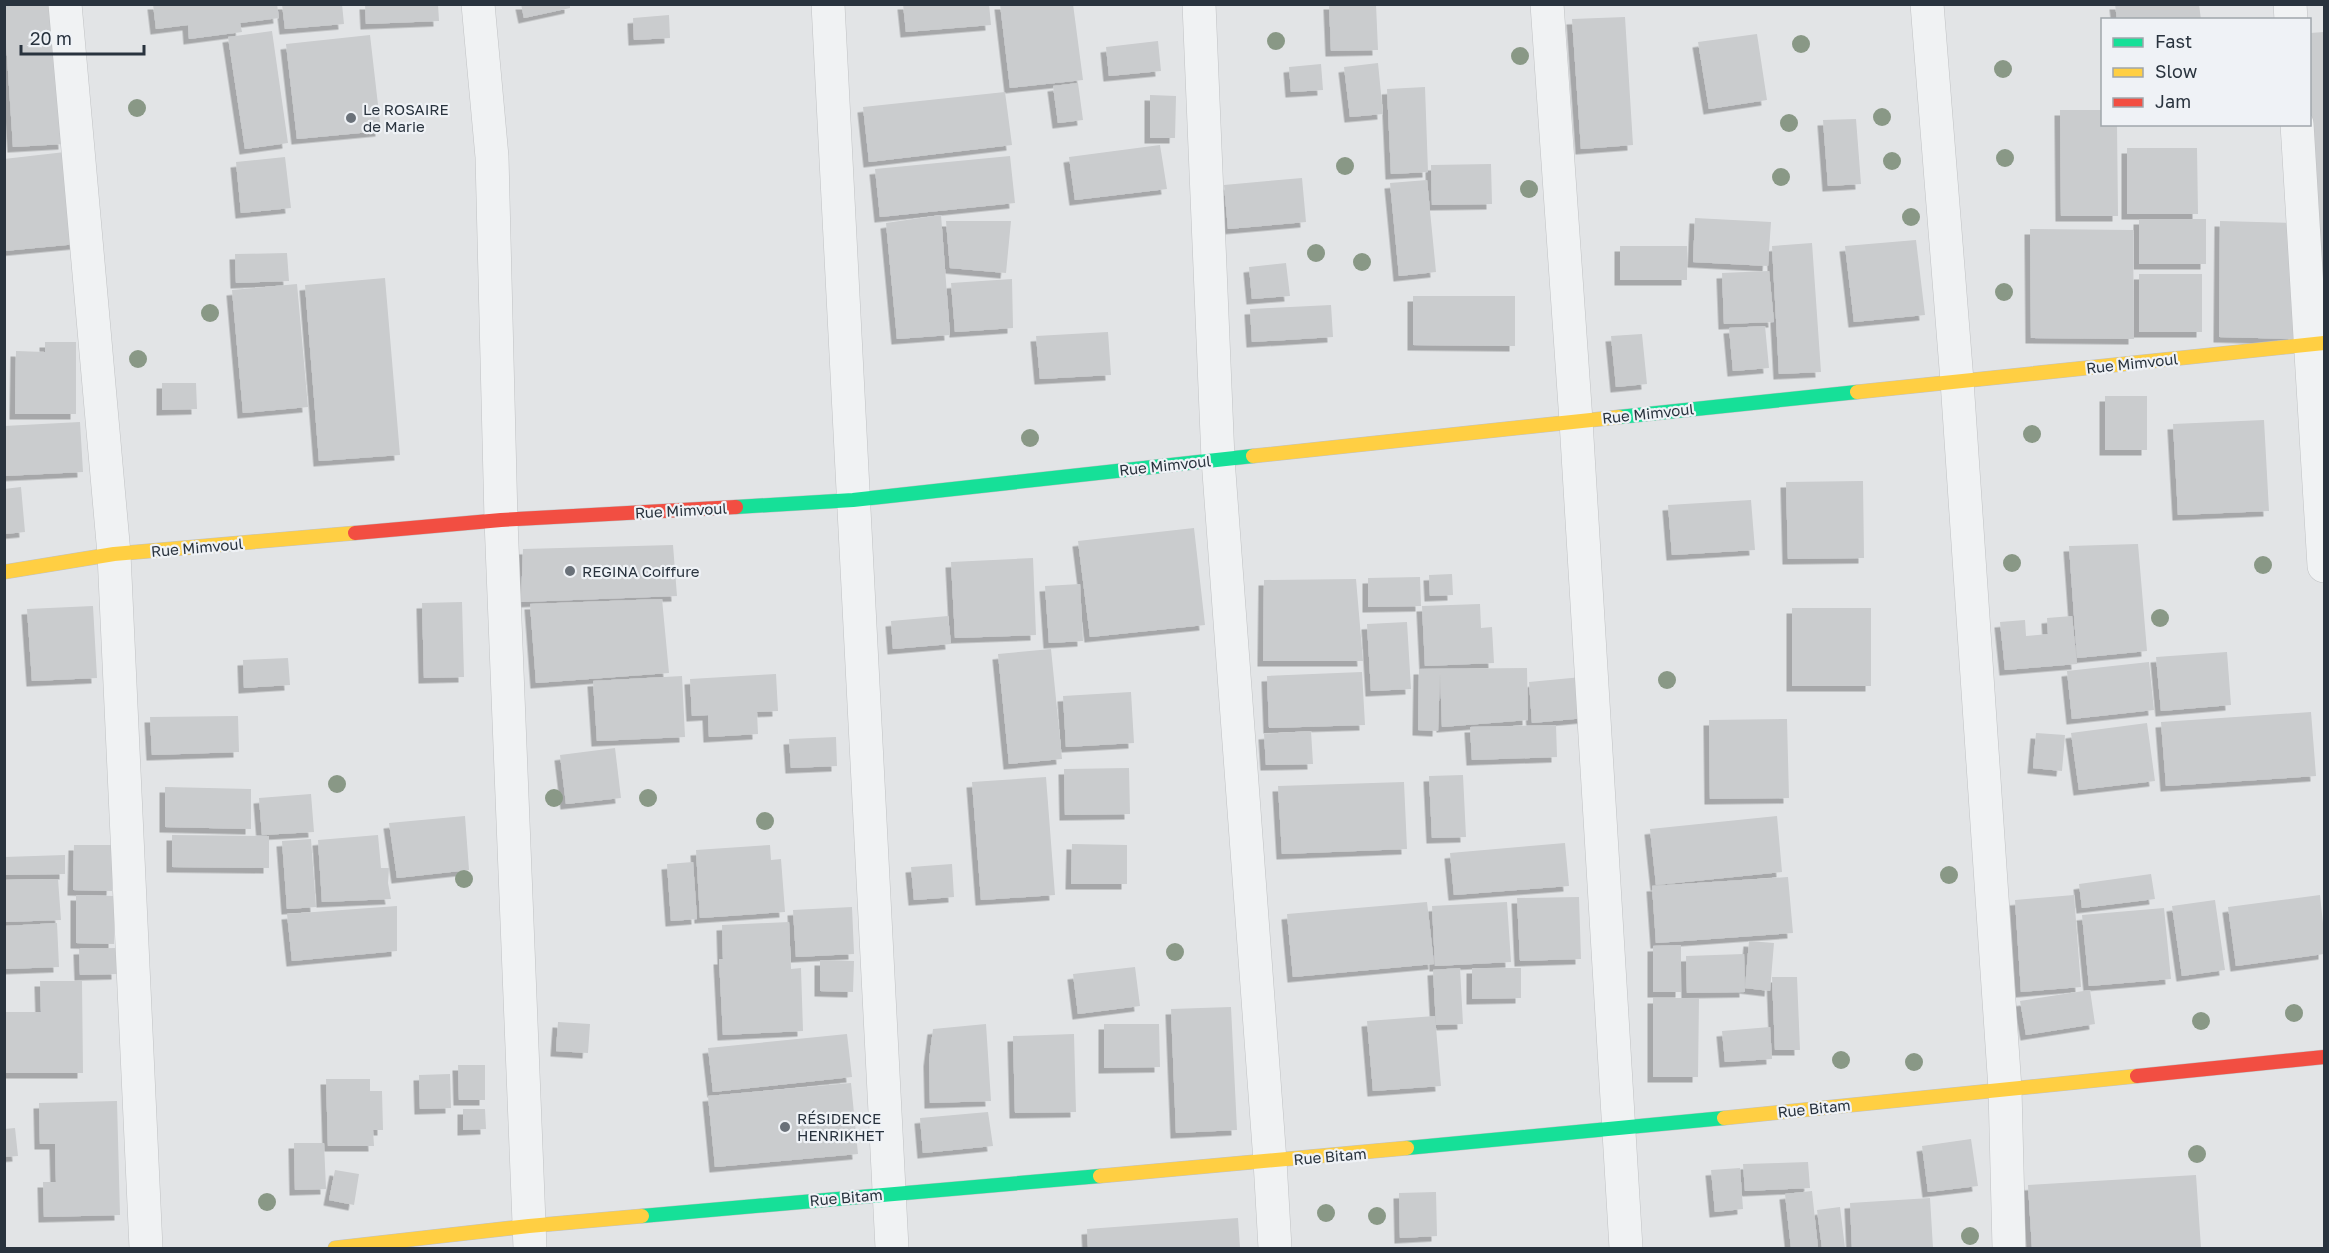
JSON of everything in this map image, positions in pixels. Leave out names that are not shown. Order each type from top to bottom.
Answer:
[{"type":"street","points":[[65,4],[114,554],[146,1248]]},
{"type":"street","points":[[478,4],[492,157],[501,520],[529,1237]]},
{"type":"street","points":[[828,4],[892,1248]]},
{"type":"street","points":[[1199,4],[1218,459],[1275,1248]]},
{"type":"street","points":[[1547,4],[1576,421],[1617,1129],[1626,1248]]},
{"type":"street","points":[[1928,4],[1957,381],[2005,1089],[2009,1248]]},
{"type":"street","points":[[2297,126],[2317,344],[2325,566]]},
{"type":"street","name":"Rue Mimvoul","points":[[4,572],[114,554],[501,520],[853,500],[1218,459],[2317,344]]},
{"type":"street","name":"Rue Bitam","points":[[335,1248],[529,1237],[890,1193],[1617,1129],[2325,1057]]},
{"type":"building","points":[[4,4],[55,4],[64,144],[13,147],[6,41],[4,41]]},
{"type":"building","points":[[153,4],[277,4],[279,18],[240,23],[242,32],[189,39],[188,25],[156,29]]},
{"type":"building","points":[[282,4],[342,4],[344,24],[285,29]]},
{"type":"building","points":[[365,4],[438,4],[439,21],[366,24]]},
{"type":"building","points":[[521,4],[570,4],[570,8],[524,18]]},
{"type":"building","points":[[903,4],[989,4],[991,25],[906,32]]},
{"type":"building","points":[[1000,4],[1073,4],[1083,80],[1010,88]]},
{"type":"building","points":[[1329,4],[1376,4],[1378,50],[1331,51]]},
{"type":"building","points":[[2115,4],[2199,4],[2201,18],[2117,18]]},
{"type":"building","points":[[669,15],[670,38],[634,40],[633,18]]},
{"type":"building","points":[[1625,17],[1633,145],[1581,149],[1572,19]]},
{"type":"building","points":[[272,31],[288,143],[245,149],[228,37]]},
{"type":"building","points":[[2324,32],[2324,304],[2310,126],[2311,33]]},
{"type":"building","points":[[1757,34],[1767,100],[1709,109],[1698,42]]},
{"type":"building","points":[[370,35],[381,131],[297,139],[286,44]]},
{"type":"building","points":[[1158,41],[1161,71],[1109,76],[1106,47]]},
{"type":"building","points":[[1378,63],[1383,114],[1350,117],[1344,67]]},
{"type":"building","points":[[1321,64],[1323,90],[1291,92],[1289,67]]},
{"type":"building","points":[[1078,83],[1083,120],[1058,123],[1053,86]]},
{"type":"building","points":[[1425,87],[1428,172],[1391,174],[1387,89]]},
{"type":"building","points":[[1005,92],[1012,145],[869,162],[863,107]]},
{"type":"building","points":[[1150,95],[1176,96],[1175,138],[1150,138]]},
{"type":"building","points":[[2060,110],[2101,110],[2101,126],[2117,126],[2118,216],[2061,216]]},
{"type":"building","points":[[1856,119],[1861,184],[1828,186],[1823,120]]},
{"type":"building","points":[[1160,145],[1167,189],[1075,200],[1069,157]]},
{"type":"building","points":[[2127,148],[2197,148],[2198,214],[2127,214]]},
{"type":"building","points":[[65,152],[77,244],[4,251],[4,159]]},
{"type":"building","points":[[1010,156],[1015,203],[880,217],[875,169]]},
{"type":"building","points":[[285,157],[291,208],[241,213],[236,162]]},
{"type":"building","points":[[1491,164],[1492,204],[1432,205],[1431,165]]},
{"type":"building","points":[[1302,178],[1306,222],[1228,229],[1224,185]]},
{"type":"building","points":[[1427,180],[1436,272],[1399,276],[1390,183]]},
{"type":"building","points":[[941,215],[950,335],[897,339],[886,223]]},
{"type":"building","points":[[1695,218],[1771,222],[1768,266],[1693,262]]},
{"type":"building","points":[[2139,219],[2206,219],[2206,264],[2139,264]]},
{"type":"building","points":[[946,221],[1011,221],[1006,273],[950,268]]},
{"type":"building","points":[[2220,221],[2296,223],[2294,339],[2219,337]]},
{"type":"building","points":[[2030,229],[2133,230],[2134,339],[2031,338]]},
{"type":"building","points":[[1916,240],[1925,315],[1854,322],[1845,246]]},
{"type":"building","points":[[1812,243],[1821,372],[1779,374],[1772,246]]},
{"type":"building","points":[[1620,246],[1687,246],[1687,280],[1620,280]]},
{"type":"building","points":[[287,253],[289,281],[236,283],[235,254]]},
{"type":"building","points":[[1286,263],[1290,296],[1252,299],[1249,267]]},
{"type":"building","points":[[1769,271],[1774,322],[1724,324],[1722,273]]},
{"type":"building","points":[[2139,274],[2202,274],[2202,332],[2139,332]]},
{"type":"building","points":[[385,278],[400,455],[319,461],[305,285]]},
{"type":"building","points":[[1012,279],[1013,328],[955,332],[951,283]]},
{"type":"building","points":[[297,284],[308,407],[243,413],[232,290]]},
{"type":"building","points":[[1413,296],[1515,296],[1515,346],[1413,345]]},
{"type":"building","points":[[1331,305],[1333,337],[1252,342],[1250,309]]},
{"type":"building","points":[[1765,326],[1769,368],[1733,371],[1729,328]]},
{"type":"building","points":[[1108,332],[1111,375],[1040,379],[1036,336]]},
{"type":"building","points":[[1642,334],[1647,384],[1616,387],[1611,336]]},
{"type":"building","points":[[45,342],[76,342],[76,414],[15,414],[16,351],[45,352]]},
{"type":"building","points":[[162,383],[196,383],[197,409],[162,410]]},
{"type":"building","points":[[2105,396],[2147,396],[2147,450],[2105,450]]},
{"type":"building","points":[[2264,420],[2269,511],[2178,515],[2173,424]]},
{"type":"building","points":[[80,422],[83,472],[4,476],[4,426]]},
{"type":"building","points":[[1863,481],[1864,558],[1788,559],[1786,482]]},
{"type":"building","points":[[21,487],[25,532],[4,534],[4,489]]},
{"type":"building","points":[[1751,500],[1755,550],[1672,555],[1668,505]]},
{"type":"building","points":[[1194,528],[1205,625],[1090,637],[1078,541]]},
{"type":"building","points":[[2138,544],[2147,651],[2077,658],[2069,546]]},
{"type":"building","points":[[673,545],[677,596],[521,602],[523,549]]},
{"type":"building","points":[[1033,558],[1036,635],[955,638],[951,562]]},
{"type":"building","points":[[1452,574],[1453,595],[1430,596],[1429,575]]},
{"type":"building","points":[[1420,577],[1421,606],[1368,607],[1368,578]]},
{"type":"building","points":[[1356,579],[1363,661],[1263,661],[1264,580]]},
{"type":"building","points":[[1080,584],[1083,641],[1049,643],[1045,586]]},
{"type":"building","points":[[662,599],[669,673],[536,683],[530,604]]},
{"type":"building","points":[[462,602],[464,677],[424,678],[422,603]]},
{"type":"building","points":[[1480,604],[1481,628],[1492,627],[1494,663],[1425,666],[1422,606]]},
{"type":"building","points":[[93,606],[97,678],[32,681],[27,609]]},
{"type":"building","points":[[1792,608],[1871,608],[1871,686],[1792,686]]},
{"type":"building","points":[[948,616],[951,644],[893,649],[891,621]]},
{"type":"building","points":[[2072,616],[2077,664],[2005,670],[2000,622],[2025,620],[2026,636],[2048,634],[2047,618]]},
{"type":"building","points":[[1407,622],[1411,689],[1371,691],[1367,624]]},
{"type":"building","points":[[1051,649],[1062,759],[1009,764],[998,654]]},
{"type":"building","points":[[2227,652],[2231,705],[2161,711],[2156,657]]},
{"type":"building","points":[[288,658],[290,685],[244,688],[243,660]]},
{"type":"building","points":[[2149,662],[2154,710],[2072,719],[2067,671]]},
{"type":"building","points":[[1527,668],[1528,720],[1442,727],[1440,672],[1438,731],[1418,730],[1419,669]]},
{"type":"building","points":[[1362,672],[1365,725],[1269,728],[1267,676]]},
{"type":"building","points":[[776,674],[778,711],[757,712],[758,734],[709,737],[708,715],[692,716],[690,679]]},
{"type":"building","points":[[682,676],[685,737],[597,741],[593,681]]},
{"type":"building","points":[[1582,677],[1585,718],[1532,723],[1529,682]]},
{"type":"building","points":[[1131,692],[1134,743],[1066,747],[1063,696]]},
{"type":"building","points":[[2311,712],[2316,776],[2166,786],[2161,722]]},
{"type":"building","points":[[238,716],[239,752],[152,755],[150,717]]},
{"type":"building","points":[[1787,719],[1789,798],[1710,799],[1709,720]]},
{"type":"building","points":[[2147,723],[2155,781],[2079,790],[2071,733]]},
{"type":"building","points":[[1556,725],[1557,757],[1472,760],[1470,727]]},
{"type":"building","points":[[1311,731],[1313,764],[1266,765],[1264,734]]},
{"type":"building","points":[[2036,733],[2065,735],[2062,771],[2033,768]]},
{"type":"building","points":[[836,737],[837,766],[791,768],[789,739]]},
{"type":"building","points":[[615,748],[621,798],[566,804],[560,755]]},
{"type":"building","points":[[1129,768],[1130,814],[1065,815],[1064,769]]},
{"type":"building","points":[[1463,775],[1466,837],[1432,838],[1429,776]]},
{"type":"building","points":[[1046,777],[1055,895],[981,900],[972,782]]},
{"type":"building","points":[[1404,782],[1407,849],[1282,854],[1278,786]]},
{"type":"building","points":[[165,787],[251,789],[251,829],[165,827]]},
{"type":"building","points":[[311,794],[314,832],[262,835],[259,798]]},
{"type":"building","points":[[465,816],[469,870],[397,878],[389,823]]},
{"type":"building","points":[[1777,816],[1782,872],[1656,885],[1650,829]]},
{"type":"building","points":[[172,835],[269,836],[269,868],[172,867]]},
{"type":"building","points":[[378,835],[381,868],[389,868],[388,883],[391,899],[322,902],[318,840]]},
{"type":"building","points":[[311,839],[316,907],[287,909],[282,841]]},
{"type":"building","points":[[1565,843],[1569,886],[1454,895],[1450,853]]},
{"type":"building","points":[[1072,844],[1127,845],[1127,884],[1071,884]]},
{"type":"building","points":[[74,845],[113,845],[112,891],[73,890]]},
{"type":"building","points":[[770,845],[771,860],[781,859],[785,912],[700,918],[696,850]]},
{"type":"building","points":[[65,855],[65,874],[4,875],[4,857]]},
{"type":"building","points":[[693,862],[697,919],[671,921],[667,864]]},
{"type":"building","points":[[952,864],[954,897],[914,900],[911,867]]},
{"type":"building","points":[[2151,874],[2155,899],[2082,908],[2079,884]]},
{"type":"building","points":[[1788,877],[1793,933],[1656,943],[1652,886]]},
{"type":"building","points":[[58,879],[61,920],[5,922],[5,880]]},
{"type":"building","points":[[76,895],[114,896],[114,944],[76,943]]},
{"type":"building","points":[[2074,895],[2081,987],[2021,992],[2015,900]]},
{"type":"building","points":[[2320,895],[2324,954],[2236,966],[2228,907]]},
{"type":"building","points":[[1579,897],[1581,959],[1520,961],[1517,898]]},
{"type":"building","points":[[2215,900],[2225,970],[2182,976],[2172,906]]},
{"type":"building","points":[[1427,902],[1434,964],[1293,977],[1287,914]]},
{"type":"building","points":[[1507,902],[1511,962],[1435,966],[1432,906]]},
{"type":"building","points":[[397,906],[397,951],[292,961],[287,914]]},
{"type":"building","points":[[852,907],[854,954],[796,957],[793,910]]},
{"type":"building","points":[[2164,908],[2171,979],[2089,986],[2082,915]]},
{"type":"building","points":[[789,922],[791,969],[801,968],[803,1031],[723,1035],[719,959],[723,959],[722,925]]},
{"type":"building","points":[[57,923],[59,967],[5,969],[5,926]]},
{"type":"building","points":[[1749,941],[1774,943],[1770,991],[1745,988]]},
{"type":"building","points":[[1681,945],[1681,992],[1653,992],[1653,946]]},
{"type":"building","points":[[116,948],[117,974],[80,975],[79,949]]},
{"type":"building","points":[[1744,954],[1745,992],[1687,993],[1686,956]]},
{"type":"building","points":[[820,960],[854,961],[853,992],[820,991]]},
{"type":"building","points":[[1135,967],[1140,1006],[1078,1014],[1073,974]]},
{"type":"building","points":[[1460,968],[1463,1024],[1436,1025],[1433,970]]},
{"type":"building","points":[[1472,968],[1521,968],[1521,998],[1472,999]]},
{"type":"building","points":[[1772,977],[1797,977],[1800,1050],[1775,1050]]},
{"type":"building","points":[[40,981],[82,981],[83,1073],[4,1073],[4,1012],[41,1012]]},
{"type":"building","points":[[2090,990],[2095,1024],[2026,1035],[2020,1001]]},
{"type":"building","points":[[1653,998],[1699,998],[1698,1077],[1653,1077]]},
{"type":"building","points":[[1231,1007],[1237,1130],[1176,1133],[1171,1009]]},
{"type":"building","points":[[1435,1016],[1441,1086],[1373,1091],[1367,1021]]},
{"type":"building","points":[[558,1022],[590,1024],[588,1053],[556,1051]]},
{"type":"building","points":[[986,1024],[991,1101],[930,1103],[929,1061],[933,1029]]},
{"type":"building","points":[[1104,1024],[1159,1024],[1160,1067],[1104,1068]]},
{"type":"building","points":[[1770,1027],[1772,1059],[1725,1062],[1722,1031]]},
{"type":"building","points":[[847,1034],[852,1077],[713,1092],[708,1048]]},
{"type":"building","points":[[1074,1034],[1076,1112],[1015,1113],[1013,1036]]},
{"type":"building","points":[[458,1065],[485,1065],[485,1100],[459,1100]]},
{"type":"building","points":[[450,1074],[451,1108],[420,1109],[419,1075]]},
{"type":"building","points":[[326,1079],[370,1079],[370,1091],[382,1091],[383,1130],[373,1130],[374,1146],[328,1146]]},
{"type":"building","points":[[851,1083],[858,1154],[715,1167],[708,1096]]},
{"type":"building","points":[[117,1101],[120,1215],[44,1217],[43,1182],[56,1182],[55,1144],[40,1144],[39,1103]]},
{"type":"building","points":[[463,1109],[485,1109],[486,1129],[463,1130]]},
{"type":"building","points":[[988,1112],[993,1146],[923,1153],[920,1118]]},
{"type":"building","points":[[15,1128],[18,1156],[4,1157],[4,1129]]},
{"type":"building","points":[[1971,1139],[1978,1186],[1928,1192],[1922,1146]]},
{"type":"building","points":[[294,1143],[324,1143],[326,1189],[295,1190]]},
{"type":"building","points":[[1808,1162],[1810,1188],[1745,1191],[1743,1164]]},
{"type":"building","points":[[1740,1168],[1743,1209],[1715,1212],[1711,1170]]},
{"type":"building","points":[[335,1170],[359,1174],[354,1205],[329,1200]]},
{"type":"building","points":[[2196,1175],[2201,1248],[2032,1248],[2028,1185]]},
{"type":"building","points":[[1812,1191],[1818,1248],[1791,1248],[1785,1194]]},
{"type":"building","points":[[1436,1192],[1437,1236],[1400,1238],[1399,1193]]},
{"type":"building","points":[[1930,1198],[1933,1248],[1852,1248],[1850,1203]]},
{"type":"building","points":[[1840,1207],[1845,1248],[1822,1248],[1817,1210]]},
{"type":"building","points":[[1238,1218],[1240,1248],[1088,1248],[1087,1229]]},
{"type":"traffic: fast","points":[[1619,417],[1857,392]]},
{"type":"traffic: fast","points":[[736,507],[853,500],[1253,456]]},
{"type":"traffic: fast","points":[[1407,1148],[1724,1118]]},
{"type":"traffic: fast","points":[[642,1216],[1100,1176]]},
{"type":"traffic: slow","points":[[1857,392],[2324,343]]},
{"type":"traffic: slow","points":[[1253,456],[1619,417]]},
{"type":"traffic: slow","points":[[4,572],[114,554],[355,533]]},
{"type":"traffic: slow","points":[[1724,1118],[2137,1076]]},
{"type":"traffic: slow","points":[[1100,1176],[1407,1148]]},
{"type":"traffic: slow","points":[[335,1248],[642,1216]]},
{"type":"traffic: jam","points":[[355,533],[501,520],[736,507]]},
{"type":"traffic: jam","points":[[2137,1076],[2324,1057]]},
{"type":"place","name":"Le ROSAIRE de Marie","points":[[351,118]]},
{"type":"place","name":"REGINA Coiffure","points":[[570,571]]},
{"type":"place","name":"RÉSIDENCE HENRIKHET","points":[[785,1127]]}]
